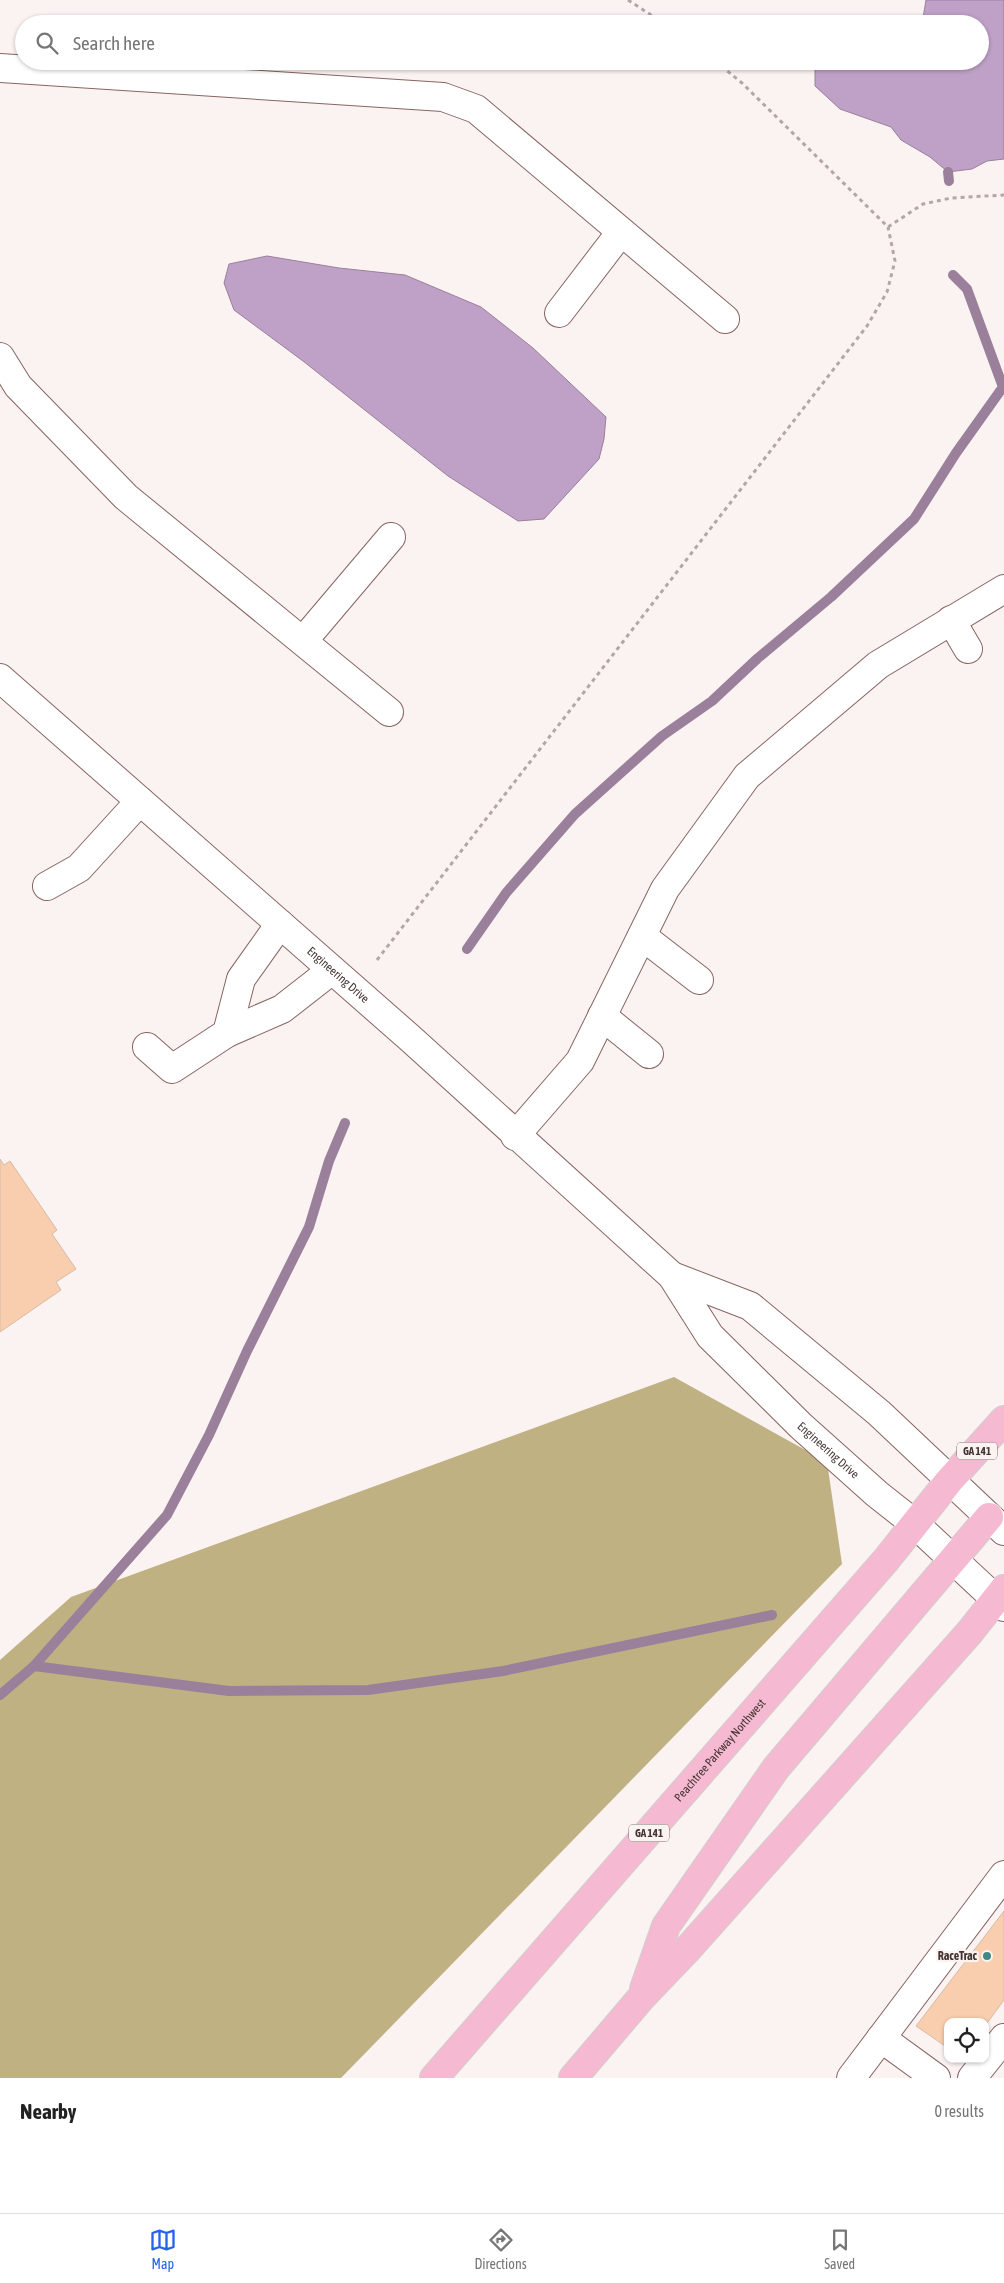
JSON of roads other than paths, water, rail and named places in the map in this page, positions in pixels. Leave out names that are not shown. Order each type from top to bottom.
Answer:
[{"type":"highway","name":"Peachtree Parkway Northwest","points":[[434,2078],[880,1567],[949,1481],[1004,1420]]},
{"type":"highway","points":[[641,1998],[666,1926],[776,1768],[956,1563],[997,1520]]},
{"type":"highway","points":[[573,2078],[641,1998],[693,1944],[1001,1598]]},
{"type":"street","points":[[0,68],[15,69]]},
{"type":"street","points":[[30,70],[443,98],[476,109],[725,319]]},
{"type":"street","points":[[559,313],[621,232]]},
{"type":"street","points":[[0,357],[18,386],[126,497],[389,712]]},
{"type":"street","points":[[302,641],[391,537]]},
{"type":"street","points":[[515,1136],[580,1061],[665,889],[747,776],[878,665],[1004,589]]},
{"type":"street","points":[[951,620],[968,649]]},
{"type":"street","name":"Engineering Drive","points":[[0,678],[410,1039],[672,1276],[710,1336],[801,1426],[877,1494],[915,1524],[956,1563],[1001,1598]]},
{"type":"street","points":[[47,886],[79,868],[140,801]]},
{"type":"street","points":[[227,1033],[242,979],[280,924]]},
{"type":"street","points":[[642,936],[699,980]]},
{"type":"street","points":[[147,1047],[172,1069],[227,1033],[282,1009],[332,970]]},
{"type":"street","points":[[602,1016],[649,1054]]},
{"type":"street","name":"Engineering Drive","points":[[672,1276],[750,1306],[879,1412],[949,1481],[997,1520]]},
{"type":"street","points":[[851,2078],[1004,1875]]},
{"type":"street","points":[[880,2038],[936,2078]]},
{"type":"street","points":[[972,2078],[1004,2038]]},
{"type":"waterway","points":[[948,172],[949,181]]},
{"type":"waterway","points":[[467,949],[506,893],[575,814],[662,736],[712,701],[758,658],[831,597],[914,519],[956,453],[1003,387],[967,289],[953,275]]},
{"type":"waterway","points":[[0,1695],[34,1666],[167,1515],[209,1435],[247,1351],[309,1227],[329,1161],[345,1123]]},
{"type":"waterway","points":[[34,1666],[229,1691],[368,1690],[503,1671],[772,1615]]},
{"type":"place","name":"RaceTrac","points":[[987,1956]]}]
